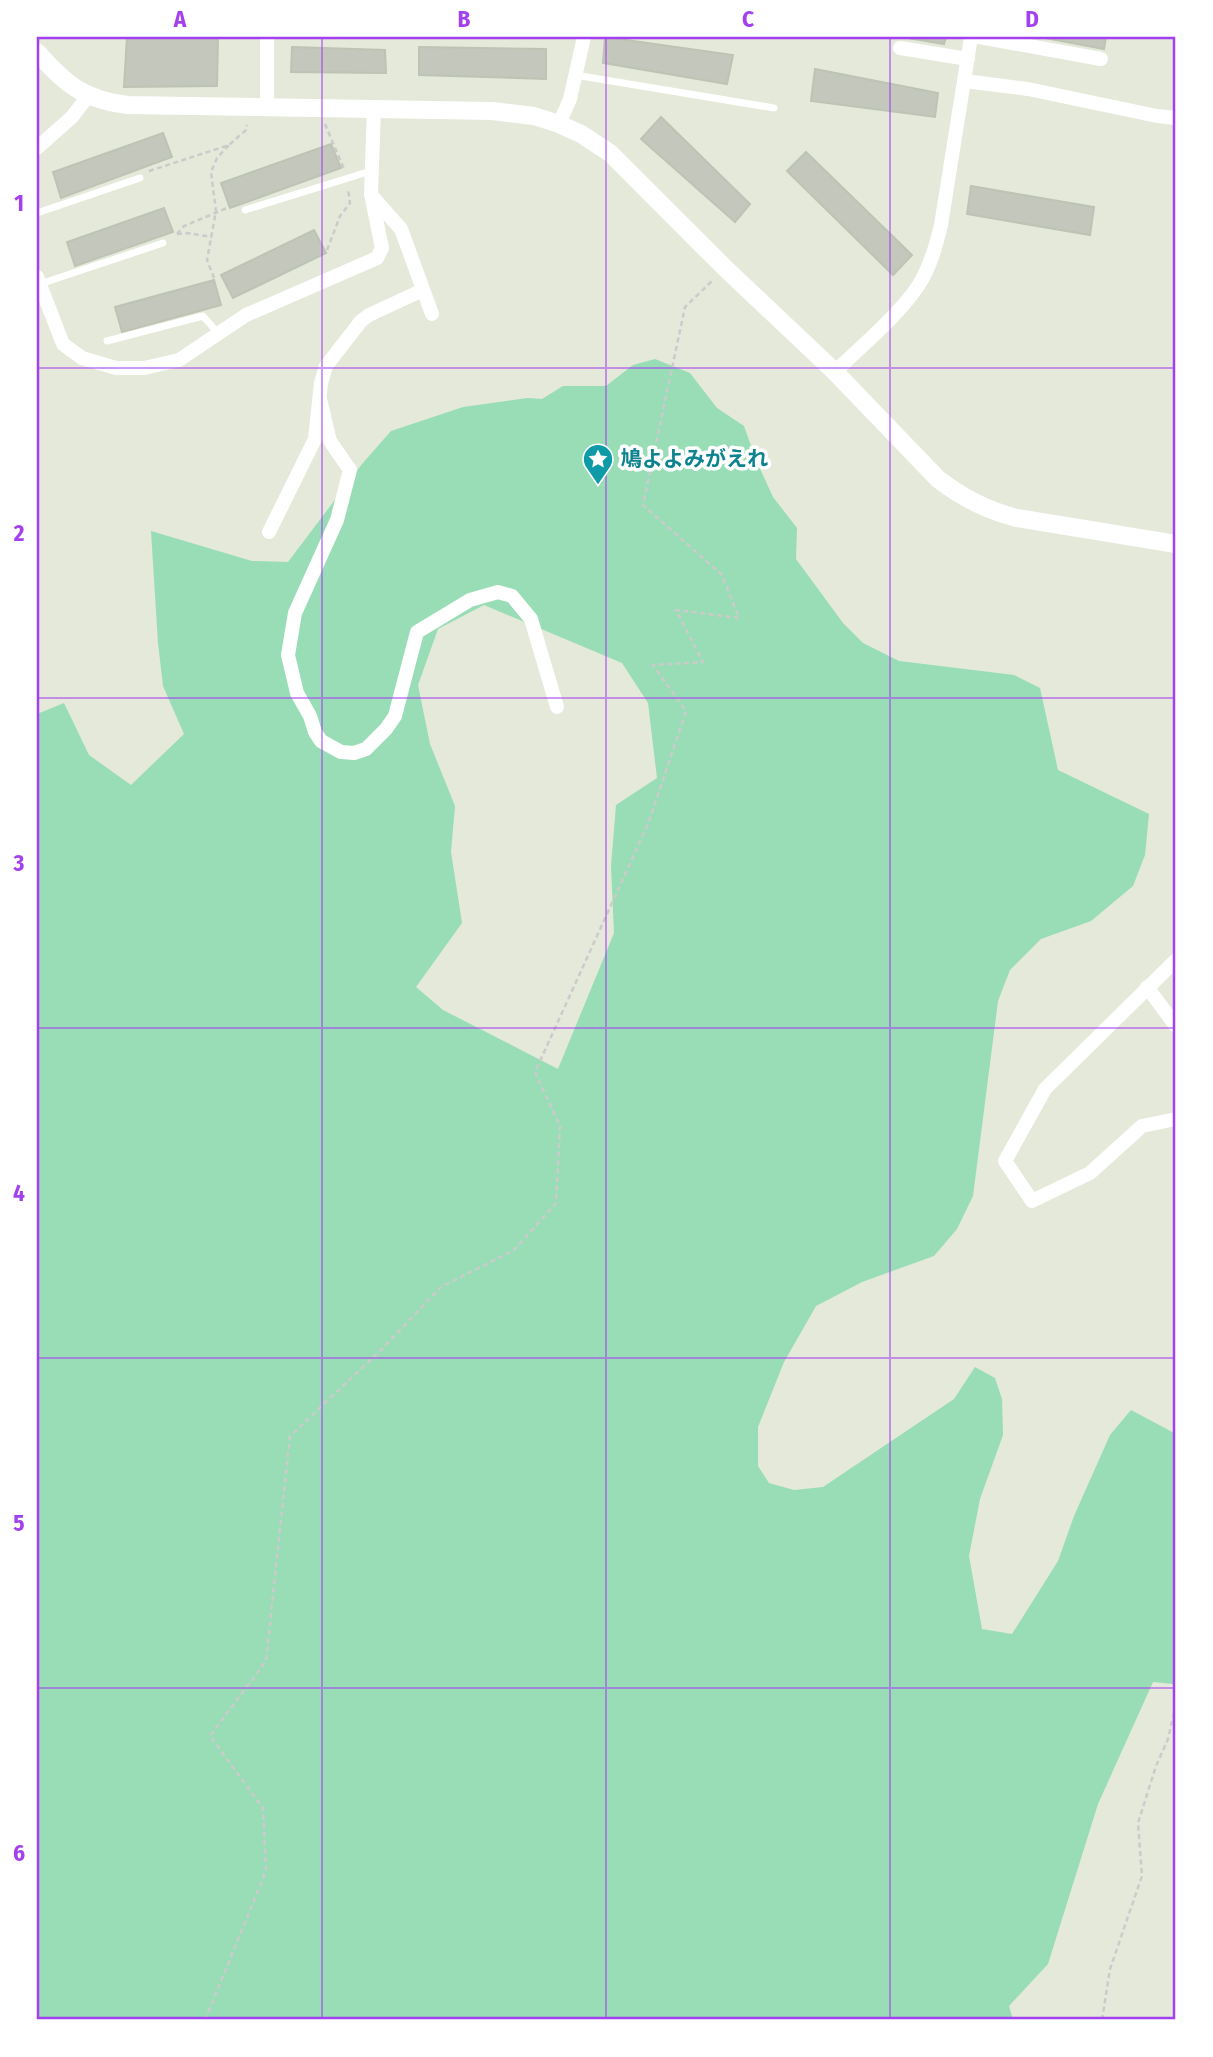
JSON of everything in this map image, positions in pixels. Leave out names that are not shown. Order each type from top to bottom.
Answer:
[{"type":"street","points":[[258,108],[267,37]]},
{"type":"street","points":[[559,124],[570,99],[584,37]]},
{"type":"street","points":[[835,372],[918,286],[935,248],[971,37]]},
{"type":"street","points":[[979,37],[1101,59]]},
{"type":"street","points":[[900,48],[968,59]]},
{"type":"street","points":[[37,52],[55,73],[88,96],[106,103],[492,111],[534,116],[559,124],[581,134],[610,153],[835,372],[938,479],[974,503],[996,513],[1176,544]]},
{"type":"street","points":[[965,80],[1028,89],[1176,118]]},
{"type":"street","points":[[37,148],[72,117],[88,96]]},
{"type":"street","points":[[38,281],[63,344],[82,358],[116,368],[144,368],[179,360],[246,315],[377,258],[382,248],[371,194],[374,109]]},
{"type":"street","points":[[371,194],[401,229],[432,314]]},
{"type":"street","points":[[269,532],[314,439],[321,383],[326,366],[361,321],[423,290]]},
{"type":"street","points":[[320,399],[330,441],[350,470],[337,520],[295,614],[288,654],[297,694],[321,741],[341,752],[354,753],[366,749],[395,716],[417,632],[470,600],[498,593],[512,596],[531,619],[557,707]]},
{"type":"street","points":[[1176,960],[1045,1089],[1005,1161],[1032,1200],[1090,1173],[1142,1126],[1176,1119]]},
{"type":"street","points":[[1147,987],[1176,1026]]},
{"type":"lane","points":[[575,75],[775,108]]},
{"type":"lane","points":[[244,210],[372,170]]},
{"type":"lane","points":[[37,214],[143,175]]},
{"type":"lane","points":[[38,281],[163,243]]},
{"type":"lane","points":[[107,341],[203,316],[218,334]]},
{"type":"path","points":[[214,278],[207,260],[216,211],[211,173],[216,158],[246,130],[258,108]]},
{"type":"path","points":[[143,175],[229,145]]},
{"type":"path","points":[[213,237],[177,234],[184,226],[227,208]]},
{"type":"path","points":[[205,2020],[266,1871],[263,1808],[210,1736],[266,1661],[290,1436],[381,1350],[440,1287],[514,1250],[556,1203],[560,1126],[535,1072],[648,824],[686,712],[653,664],[703,662],[676,610],[739,618],[722,575],[643,505],[685,307],[726,268]]},
{"type":"path","points":[[1102,2020],[1110,1969],[1142,1876],[1138,1823],[1168,1738],[1176,1704]]},
{"type":"green space","points":[[655,359],[690,373],[717,408],[744,426],[773,497],[797,528],[796,559],[843,623],[863,643],[899,661],[1014,675],[1040,688],[1058,770],[1149,814],[1145,855],[1133,886],[1091,921],[1041,939],[1010,970],[998,1001],[973,1196],[957,1229],[934,1256],[862,1282],[816,1306],[784,1362],[758,1427],[758,1466],[769,1483],[794,1490],[823,1487],[954,1399],[975,1367],[995,1378],[1002,1399],[1003,1435],[980,1499],[969,1556],[982,1629],[1012,1634],[1058,1561],[1074,1516],[1110,1435],[1131,1410],[1176,1434],[1176,1691],[1173,1684],[1153,1682],[1098,1804],[1048,1964],[1009,2006],[1013,2020],[37,2020],[37,714],[64,703],[89,755],[131,785],[184,734],[163,686],[151,531],[252,561],[288,562],[362,464],[391,431],[463,407],[527,398],[542,399],[563,386],[606,386],[633,365]],"holes":[[[484,605],[622,663],[648,703],[657,778],[616,805],[611,866],[614,933],[558,1069],[443,1010],[416,987],[462,923],[451,852],[455,806],[430,744],[418,685],[438,629]]]},
{"type":"building","points":[[127,37],[218,37],[217,86],[124,87]]},
{"type":"building","points":[[605,37],[733,55],[727,84],[603,63]]},
{"type":"building","points":[[902,37],[946,37],[944,44]]},
{"type":"building","points":[[1040,37],[1106,37],[1104,49]]},
{"type":"building","points":[[292,47],[385,50],[386,73],[291,72]]},
{"type":"building","points":[[419,47],[546,49],[546,79],[419,75]]},
{"type":"building","points":[[815,69],[938,93],[935,117],[811,101]]},
{"type":"building","points":[[661,117],[750,204],[735,222],[641,139]]},
{"type":"building","points":[[163,133],[172,157],[61,198],[53,172]]},
{"type":"building","points":[[331,144],[341,168],[230,208],[221,183]]},
{"type":"building","points":[[806,152],[912,255],[893,275],[787,171]]},
{"type":"building","points":[[971,186],[1094,207],[1090,235],[967,214]]},
{"type":"building","points":[[164,208],[173,232],[75,266],[67,242]]},
{"type":"building","points":[[314,230],[326,253],[233,298],[221,275]]},
{"type":"building","points":[[214,280],[221,305],[122,332],[115,307]]},
{"type":"place","name":"鳩よよみがえれ","points":[[598,486]]}]
